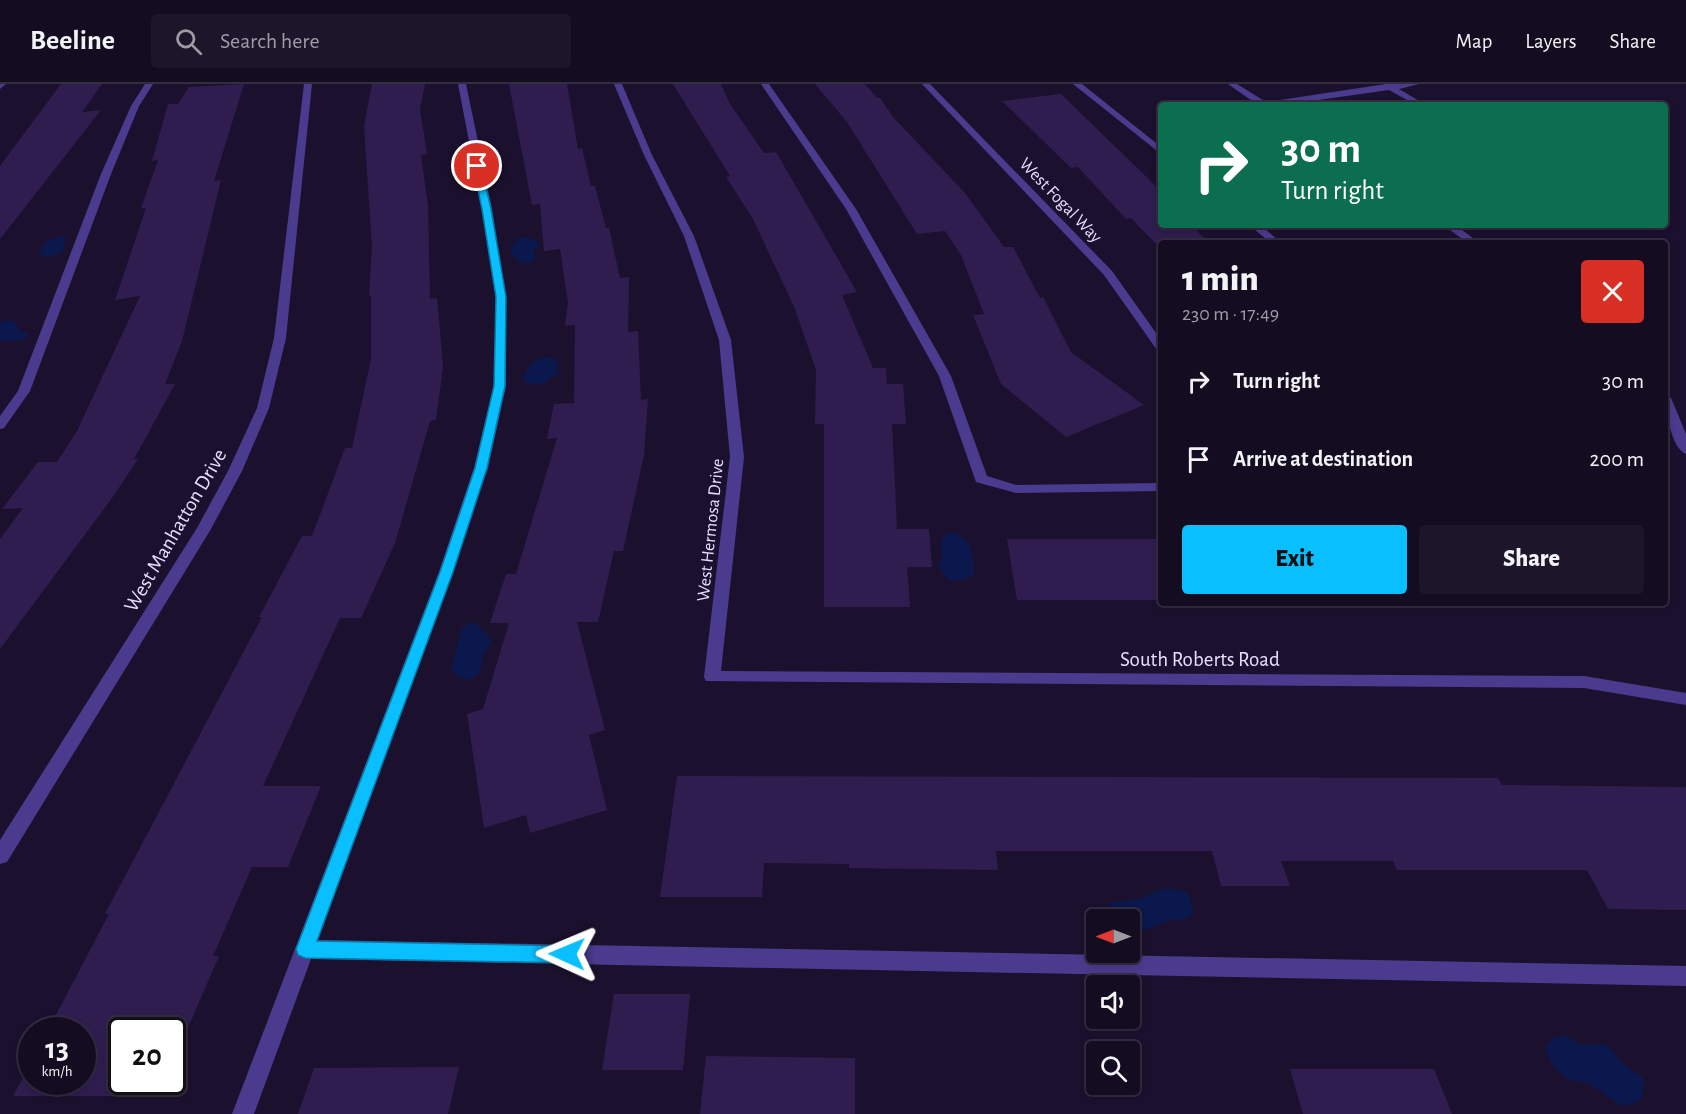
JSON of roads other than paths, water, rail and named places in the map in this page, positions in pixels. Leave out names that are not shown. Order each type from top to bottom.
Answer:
[{"type":"street","points":[[0,425],[24,391],[106,174],[135,106],[149,84]]},
{"type":"street","name":"West Manhatton Drive","points":[[0,856],[204,529],[235,471],[263,408],[280,338],[308,84]]},
{"type":"street","points":[[243,1114],[446,572],[481,468],[500,386],[501,297],[487,209],[462,84]]},
{"type":"street","name":"West Hermosa Drive","points":[[618,84],[648,155],[689,236],[725,340],[737,457],[712,677]]},
{"type":"street","points":[[765,84],[851,209],[945,376],[981,479],[1016,489],[1158,487]]},
{"type":"street","name":"West Fogal Way","points":[[926,84],[1108,273],[1158,344]]},
{"type":"street","points":[[1077,84],[1158,149]]},
{"type":"street","points":[[1232,84],[1260,102]]},
{"type":"street","points":[[1284,102],[1387,86],[1415,84]]},
{"type":"street","points":[[1387,86],[1416,102]]},
{"type":"street","points":[[1258,228],[1273,240]]},
{"type":"street","points":[[1452,228],[1470,240]]},
{"type":"street","points":[[1668,405],[1686,450]]},
{"type":"street","name":"South Roberts Road","points":[[712,677],[1584,682],[1686,699]]},
{"type":"street","points":[[305,949],[1686,976]]}]
